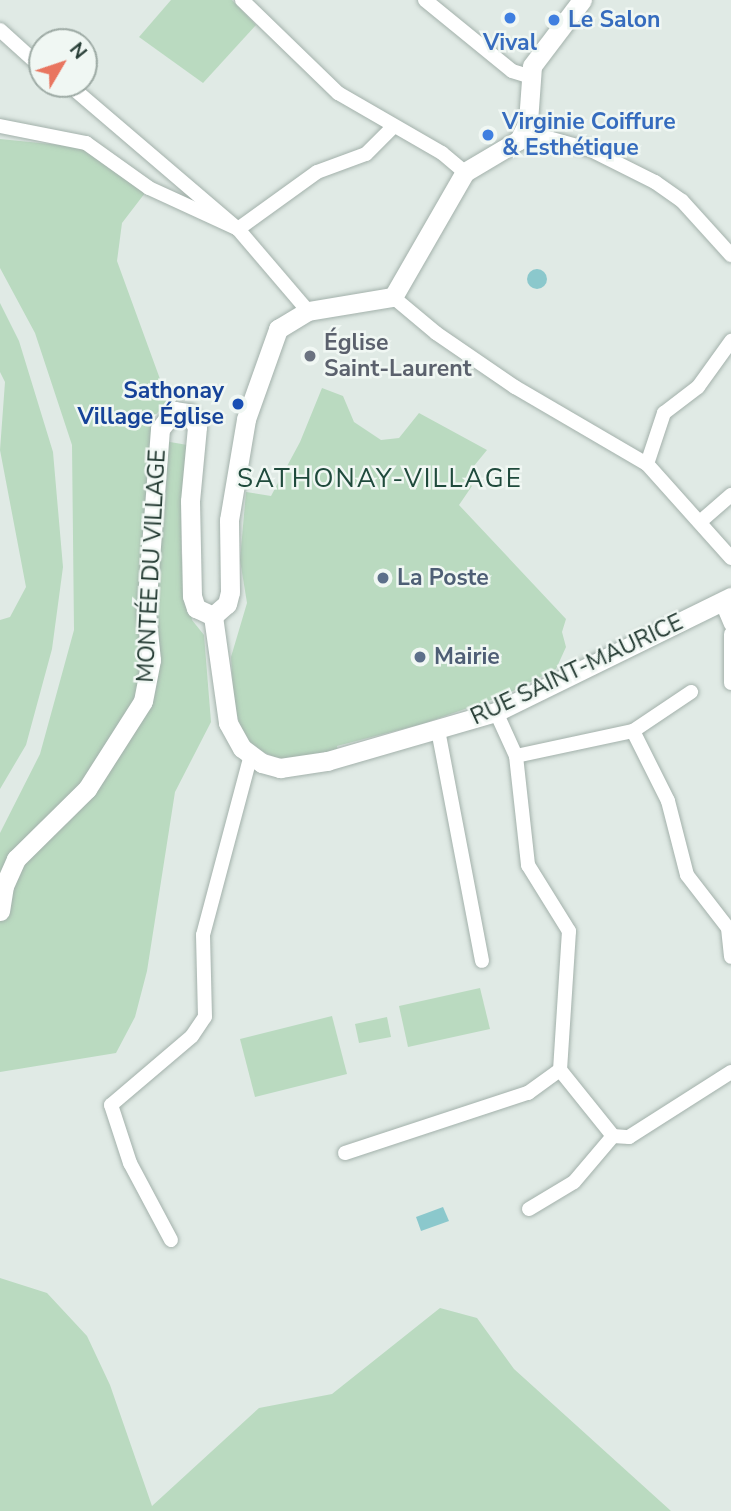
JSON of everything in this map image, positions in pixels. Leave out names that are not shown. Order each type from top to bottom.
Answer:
[{"type":"main road","points":[[251,755],[242,748],[228,723],[213,616],[227,604],[230,592],[229,520],[252,393],[278,329],[308,311],[393,297],[465,172],[496,156],[523,131],[528,122],[528,76],[582,0]]},
{"type":"main road","name":"MONTÉE DU VILLAGE","points":[[0,911],[4,886],[16,859],[87,789],[120,743],[149,682],[146,611],[157,453],[162,421],[174,411],[189,413],[197,427],[190,501],[192,596],[196,608],[213,616]]},
{"type":"main road","name":"RUE SAINT-MAURICE","points":[[251,755],[262,763],[292,767],[438,730],[496,712],[727,600]]},
{"type":"street","points":[[242,0],[338,93],[442,153],[465,172]]},
{"type":"street","points":[[425,0],[512,71],[528,76]]},
{"type":"street","points":[[0,30],[28,55]]},
{"type":"street","points":[[84,98],[238,229],[308,311]]},
{"type":"street","points":[[0,126],[86,143],[149,188],[238,229]]},
{"type":"street","points":[[238,229],[317,172],[366,155],[393,127]]},
{"type":"street","points":[[523,131],[591,150],[655,182],[682,201],[731,255]]},
{"type":"street","points":[[393,297],[436,333],[515,387],[647,464],[701,521],[731,558]]},
{"type":"street","points":[[647,464],[664,413],[698,387],[731,341]]},
{"type":"street","points":[[701,521],[731,495]]},
{"type":"street","points":[[727,600],[731,624]]},
{"type":"street","points":[[731,634],[731,683]]},
{"type":"street","points":[[516,756],[633,731],[691,692]]},
{"type":"street","points":[[496,712],[516,756],[528,865],[569,931],[559,1070],[613,1136]]},
{"type":"street","points":[[438,730],[482,961]]},
{"type":"street","points":[[633,731],[668,801],[687,875],[730,928],[731,957]]},
{"type":"street","points":[[171,1240],[130,1163],[111,1105],[191,1036],[205,1017],[203,936],[251,755]]},
{"type":"street","points":[[345,1153],[528,1093],[559,1070]]},
{"type":"street","points":[[529,1209],[573,1182],[613,1136],[642,1132],[731,1072]]},
{"type":"green space","points":[[171,0],[232,0],[256,25],[203,83],[139,37]]},
{"type":"green space","points":[[0,139],[80,147],[145,193],[122,223],[117,261],[168,401],[151,420],[153,439],[193,446],[181,501],[181,553],[192,620],[204,635],[211,722],[175,792],[147,971],[135,1017],[116,1053],[0,1072],[0,833],[40,754],[74,630],[72,445],[35,333],[0,268]]},
{"type":"green space","points":[[0,303],[19,341],[53,452],[63,567],[52,649],[26,745],[0,789],[0,620],[10,617],[26,587],[0,450],[5,382],[0,372]]},
{"type":"green space","points":[[322,388],[343,396],[354,422],[381,440],[399,438],[419,413],[487,450],[469,472],[473,475],[468,483],[472,486],[459,505],[566,619],[562,632],[566,647],[556,669],[505,695],[422,724],[337,746],[338,754],[280,760],[253,747],[243,735],[234,705],[231,657],[247,603],[240,560],[246,492],[271,496],[300,442]]},
{"type":"green space","points":[[480,988],[490,1029],[408,1047],[399,1006]]},
{"type":"green space","points":[[332,1016],[347,1074],[255,1097],[240,1039]]},
{"type":"green space","points":[[387,1017],[391,1037],[359,1043],[355,1024]]},
{"type":"green space","points":[[0,1278],[47,1293],[87,1336],[110,1385],[152,1506],[259,1408],[332,1394],[440,1308],[477,1318],[514,1369],[671,1511],[0,1511]]},
{"type":"water","points":[[537,269],[544,272],[547,279],[544,286],[537,289],[530,286],[527,279],[530,272]]},
{"type":"water","points":[[443,1207],[449,1221],[421,1231],[416,1217]]},
{"type":"place","name":"Vival","points":[[510,18]]},
{"type":"place","name":"Le Salon","points":[[554,20]]},
{"type":"place","name":"Virginie Coiffure & Esthétique","points":[[488,135]]},
{"type":"place","name":"Église Saint-Laurent","points":[[310,356]]},
{"type":"place","name":"Sathonay Village Église","points":[[238,404]]},
{"type":"place","name":"La Poste","points":[[383,578]]},
{"type":"place","name":"Mairie","points":[[420,657]]},
{"type":"district","name":"SATHONAY-VILLAGE","points":[[380,479]]}]
